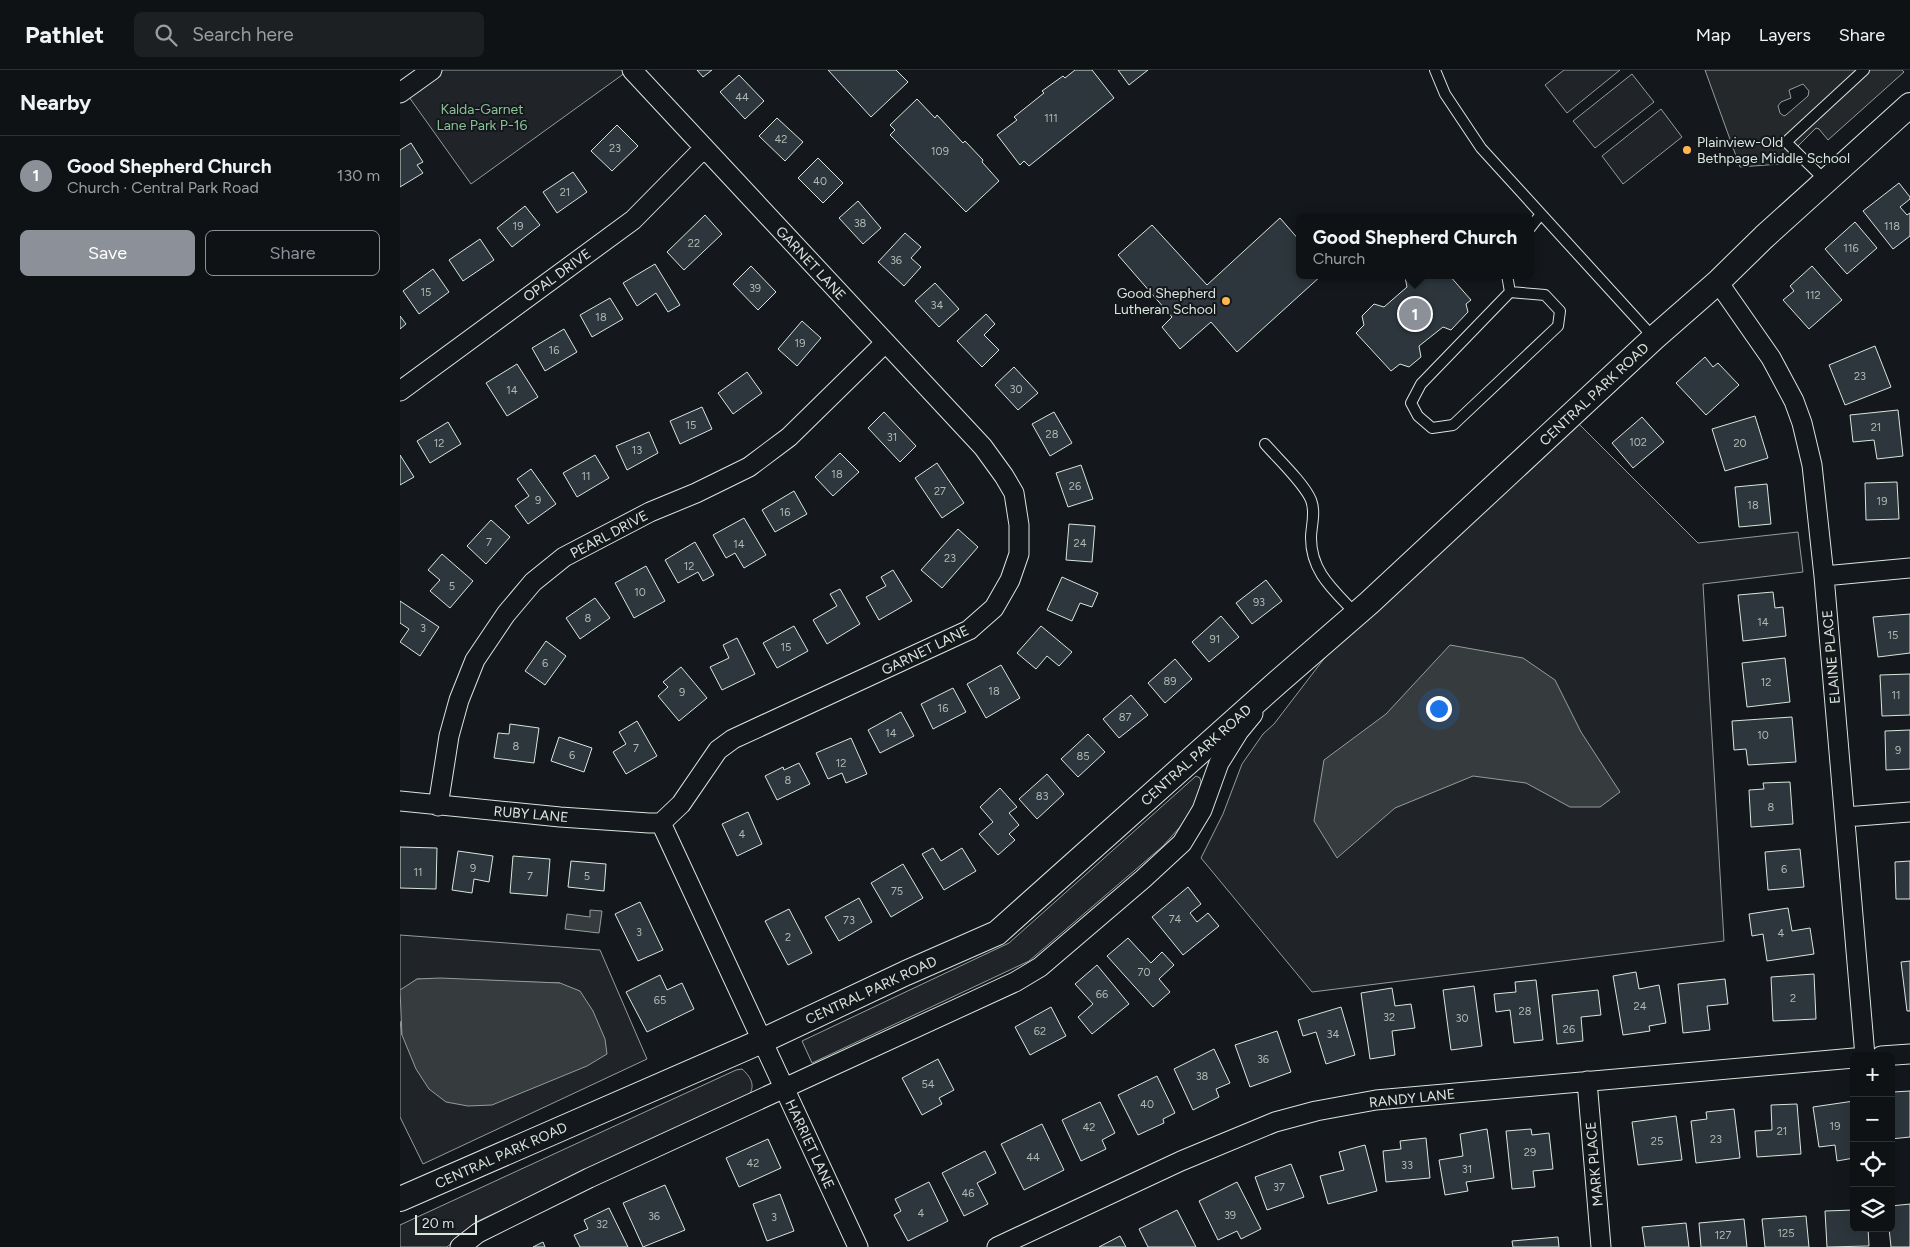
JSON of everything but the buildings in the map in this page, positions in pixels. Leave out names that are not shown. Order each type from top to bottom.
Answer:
[{"type":"street","points":[[400,93],[432,70]]},
{"type":"street","name":"GARNET LANE","points":[[632,70],[983,447],[1014,493],[1019,525],[1019,554],[1010,580],[994,608],[969,630],[734,739],[718,750],[681,804],[661,823]]},
{"type":"street","name":"CENTRAL PARK ROAD","points":[[400,1199],[762,1041],[996,933],[1278,682],[1357,615],[1654,338],[1718,282],[1764,237],[1910,105]]},
{"type":"street","name":"OPAL DRIVE","points":[[400,391],[633,220],[704,148]]},
{"type":"street","name":"ELAINE PLACE","points":[[1718,282],[1771,358],[1794,401],[1802,423],[1812,465],[1824,576],[1865,1052]]},
{"type":"street","name":"PEARL DRIVE","points":[[438,806],[448,736],[459,700],[475,660],[506,614],[533,582],[564,558],[650,512],[696,493],[749,467],[789,437],[885,343]]},
{"type":"street","points":[[1824,576],[1910,568]]},
{"type":"street","name":"CENTRAL PARK ROAD","points":[[460,1247],[478,1233],[589,1178],[1015,982],[1040,968],[1182,843],[1202,810],[1219,764],[1239,730],[1278,682]]},
{"type":"street","name":"RUBY LANE","points":[[400,801],[580,818],[661,823]]},
{"type":"street","points":[[1845,817],[1910,812]]},
{"type":"street","points":[[661,823],[762,1041]]},
{"type":"street","name":"HARRIET LANE","points":[[762,1041],[858,1247]]},
{"type":"street","points":[[1895,1055],[1910,1054]]},
{"type":"street","name":"RANDY LANE","points":[[1003,1246],[1181,1161],[1275,1122],[1316,1111],[1376,1100],[1850,1058]]},
{"type":"street","name":"MARK PLACE","points":[[1587,1081],[1601,1247]]},
{"type":"lane","points":[[1435,70],[1445,94],[1481,148],[1654,338]]},
{"type":"lane","points":[[1826,181],[1786,142],[1864,70]]},
{"type":"lane","points":[[1534,223],[1541,214]]},
{"type":"lane","points":[[1508,279],[1510,292]]},
{"type":"lane","points":[[1510,292],[1545,295],[1560,312],[1558,326],[1453,425],[1432,428],[1418,416],[1412,403],[1421,384],[1510,292]]},
{"type":"lane","points":[[1265,444],[1311,501],[1313,558],[1318,571],[1357,615]]},
{"type":"green space","name":"Kalda-Garnet Lane Park P-16","points":[[432,70],[629,70],[471,184],[404,90]]},
{"type":"green space","points":[[1564,70],[1620,70],[1567,113],[1545,85]]},
{"type":"green space","points":[[1632,74],[1654,102],[1595,148],[1573,121]]},
{"type":"green space","points":[[1661,109],[1682,137],[1623,184],[1602,156]]},
{"type":"green space","points":[[1573,418],[1698,543],[1798,532],[1803,572],[1703,584],[1724,941],[1312,992],[1201,858],[1223,814],[1242,764],[1263,734],[1274,724],[1336,643]]},
{"type":"green space","points":[[1196,776],[1200,778],[1201,782],[1198,796],[1188,818],[1163,846],[1029,961],[812,1063],[802,1041],[1009,943]]},
{"type":"green space","points":[[400,935],[600,950],[647,1059],[423,1164],[400,1117],[400,1021],[402,1035],[560,983],[417,979],[400,991]]},
{"type":"green space","points":[[742,1069],[752,1084],[749,1095],[476,1222],[447,1247],[400,1247],[400,1225],[736,1070]]},
{"type":"shaded area","points":[[1705,70],[1902,70],[1904,72],[1828,140],[1816,128],[1780,164],[1740,167]],"holes":[[[1803,84],[1809,91],[1808,96],[1786,115],[1784,116],[1780,113],[1778,106],[1781,102],[1791,98],[1789,90]]]},
{"type":"shaded area","points":[[1450,645],[1523,658],[1555,680],[1581,732],[1620,792],[1600,807],[1570,807],[1526,783],[1473,776],[1395,808],[1337,858],[1314,821],[1324,760],[1386,714]]},
{"type":"shaded area","points":[[590,910],[602,911],[599,933],[565,929],[567,914],[590,917]]},
{"type":"shaded area","points":[[440,978],[560,983],[580,991],[593,1011],[605,1039],[607,1054],[587,1066],[492,1105],[468,1106],[446,1102],[429,1089],[416,1069],[402,1035],[400,990],[417,979]]},
{"type":"place","name":"Plainview-Old Bethpage Middle School","points":[[1687,150]]},
{"type":"place","name":"Good Shepherd Lutheran School","points":[[1226,301]]},
{"type":"place","name":"Good Shepherd Church","points":[[1415,314]]}]
